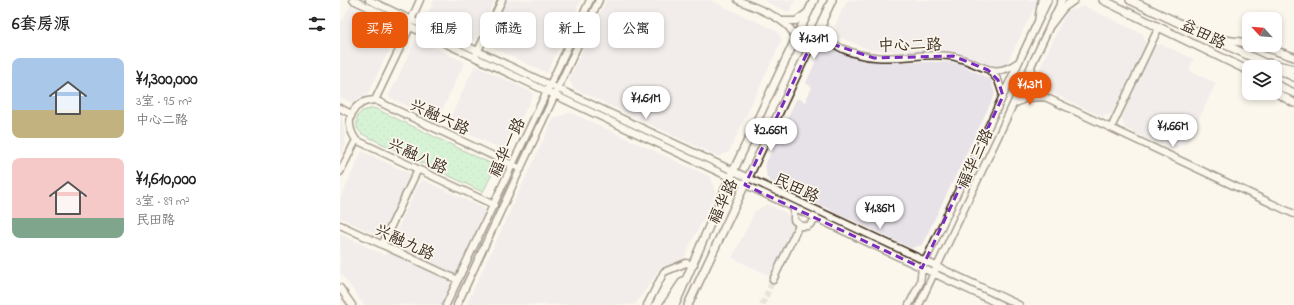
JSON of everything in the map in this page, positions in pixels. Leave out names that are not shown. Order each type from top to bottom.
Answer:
[{"type":"main road","name":"福华路","points":[[675,305],[732,175],[814,0]]},
{"type":"main road","name":"福华路","points":[[688,305],[832,0]]},
{"type":"main road","points":[[1039,18],[1042,0]]},
{"type":"main road","points":[[1051,24],[1063,8],[1074,0]]},
{"type":"main road","name":"益田路","points":[[1103,0],[1242,68]]},
{"type":"main road","name":"益田路","points":[[1130,0],[1258,60]]},
{"type":"main road","points":[[1213,39],[1229,39],[1242,42]]},
{"type":"main road","points":[[1279,52],[1294,57]]},
{"type":"main road","points":[[1282,66],[1294,69]]},
{"type":"main road","name":"益田路","points":[[1282,71],[1294,77]]},
{"type":"main road","points":[[1282,87],[1292,92]]},
{"type":"main road","points":[[1282,96],[1294,103]]},
{"type":"main road","points":[[667,305],[692,268]]},
{"type":"main road","points":[[694,305],[705,270]]},
{"type":"street","name":"民田路","points":[[353,0],[555,96],[926,261],[1019,305]]},
{"type":"street","name":"民田路","points":[[369,0],[550,85],[732,175]]},
{"type":"street","points":[[340,172],[356,140],[350,127],[351,114],[359,104],[376,100],[410,27],[411,20],[420,0]]},
{"type":"street","points":[[475,58],[502,0]]},
{"type":"street","name":"福华一路","points":[[446,305],[590,0]]},
{"type":"street","name":"福华一路","points":[[457,305],[599,0]]},
{"type":"street","points":[[738,0],[782,21],[793,30],[795,39]]},
{"type":"street","name":"福华三路","points":[[909,305],[920,283],[922,268],[1048,0]]},
{"type":"street","name":"福华三路","points":[[919,305],[1062,0]]},
{"type":"street","points":[[782,21],[796,21],[809,10]]},
{"type":"street","points":[[822,19],[824,35],[832,44]]},
{"type":"street","points":[[1111,128],[1159,27]]},
{"type":"street","points":[[806,54],[817,46],[832,44]]},
{"type":"street","name":"中心二路","points":[[832,44],[854,54],[868,58],[948,56],[962,59],[988,70],[1002,71],[1019,62]]},
{"type":"street","points":[[1031,65],[1035,86],[1045,97],[1294,214]]},
{"type":"street","points":[[988,70],[998,80],[1003,96]]},
{"type":"street","points":[[1011,108],[1018,101],[1026,98],[1045,97]]},
{"type":"street","name":"兴融六路","points":[[376,100],[521,169]]},
{"type":"street","points":[[340,108],[351,114]]},
{"type":"street","name":"兴融八路","points":[[356,140],[494,205]]},
{"type":"street","points":[[382,244],[418,169]]},
{"type":"street","name":"民田路","points":[[747,181],[794,208],[1001,305]]},
{"type":"street","points":[[794,208],[794,220],[799,225],[808,226],[817,219]]},
{"type":"street","name":"兴融九路","points":[[340,225],[458,280]]},
{"type":"street","points":[[773,280],[799,225]]},
{"type":"street","points":[[647,305],[664,272],[686,263],[692,268]]},
{"type":"street","points":[[340,288],[352,305]]},
{"type":"highlighted area","points":[[832,44],[874,58],[953,56],[988,70],[998,80],[1003,96],[922,268],[745,185],[806,55],[814,47]]},
{"type":"shaded area","points":[[434,0],[495,0],[489,12],[480,12],[480,32],[476,41],[472,39],[472,12],[429,12]]},
{"type":"shaded area","points":[[505,0],[581,0],[575,12],[544,12],[544,48],[559,48],[547,73],[494,48],[536,48],[536,12],[500,12]]},
{"type":"shaded area","points":[[606,0],[710,0],[777,31],[782,40],[729,152],[719,157],[573,88],[569,79],[584,48],[600,48],[600,13]]},
{"type":"shaded area","points":[[763,0],[795,0],[789,13]]},
{"type":"shaded area","points":[[847,0],[1038,0],[1007,64],[997,71],[963,55],[949,52],[870,50],[839,37],[835,25]]},
{"type":"shaded area","points":[[350,5],[364,12],[352,12],[352,48],[390,48],[369,92],[352,103],[340,97],[340,25]]},
{"type":"shaded area","points":[[1084,6],[1143,34],[1146,44],[1112,114],[1102,117],[1046,90],[1039,70],[1066,12]]},
{"type":"shaded area","points":[[416,39],[416,48],[435,48],[465,62],[437,121],[388,97]]},
{"type":"shaded area","points":[[1161,44],[1194,59],[1189,70],[1216,83],[1187,144],[1171,150],[1125,128],[1121,119],[1154,48]]},
{"type":"shaded area","points":[[832,46],[866,61],[946,62],[960,64],[991,80],[995,94],[922,245],[911,248],[770,181],[767,177],[765,165],[797,98],[805,102],[812,87],[806,83],[820,52]]},
{"type":"shaded area","points":[[475,65],[534,93],[506,151],[447,124]]},
{"type":"shaded area","points":[[570,112],[711,177],[716,193],[684,258],[666,267],[662,266],[635,305],[466,305],[553,119]]},
{"type":"shaded area","points":[[340,115],[342,116],[346,144],[340,157]]},
{"type":"shaded area","points":[[362,151],[413,175],[383,238],[340,218],[340,199]]},
{"type":"shaded area","points":[[421,179],[486,209],[441,305],[364,305],[340,273],[340,234],[385,255]]},
{"type":"shaded area","points":[[767,204],[799,219],[772,277],[732,258],[755,211]]},
{"type":"green space","points":[[374,108],[496,166],[483,192],[362,134],[357,128],[357,117],[362,111]]},
{"type":"tunnel","points":[[762,305],[773,280]]}]
